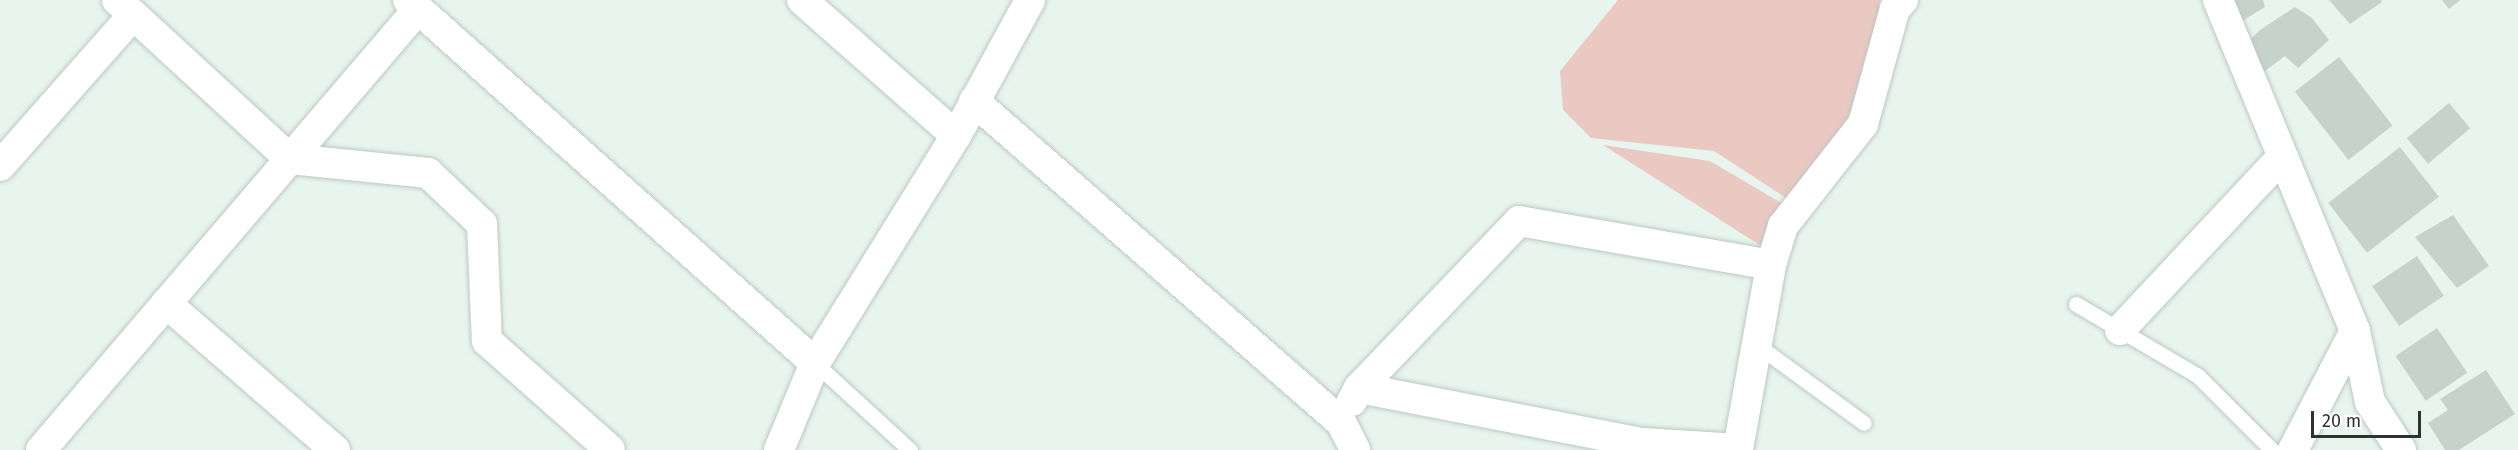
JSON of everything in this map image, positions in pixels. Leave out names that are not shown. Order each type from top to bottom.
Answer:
[{"type":"street","points":[[802,0],[956,136]]},
{"type":"street","points":[[779,450],[815,363],[956,136],[1029,0]]},
{"type":"street","points":[[1359,388],[1643,446],[1738,449],[1771,265],[1783,226],[1863,124],[1894,9],[1903,0]]},
{"type":"street","points":[[2218,0],[2281,158],[2355,331],[2370,402],[2401,450]]},
{"type":"street","points":[[51,446],[166,303],[290,159],[413,4],[815,363]]},
{"type":"street","points":[[0,166],[125,7],[290,159],[428,173],[482,224],[488,341],[610,450]]},
{"type":"street","points":[[974,101],[1341,422],[1355,450]]},
{"type":"street","points":[[2120,330],[2281,158]]},
{"type":"street","points":[[1341,422],[1359,388],[1519,221],[1771,265]]},
{"type":"street","points":[[166,303],[334,450]]},
{"type":"street","points":[[2293,450],[2355,331]]},
{"type":"lane","points":[[2076,304],[2198,376],[2272,450]]},
{"type":"lane","points":[[1757,345],[1864,423]]},
{"type":"lane","points":[[815,363],[910,450]]},
{"type":"shaded area","points":[[1618,0],[1880,0],[1863,124],[1800,207],[1714,151],[1591,138],[1563,110],[1560,71]]},
{"type":"shaded area","points":[[1603,145],[1710,161],[1788,207],[1769,251]]},
{"type":"building","points":[[2219,0],[2263,0],[2265,7],[2234,26]]},
{"type":"building","points":[[2329,0],[2381,0],[2382,2],[2350,24]]},
{"type":"building","points":[[2442,0],[2460,0],[2449,9]]},
{"type":"building","points":[[2295,7],[2312,18],[2329,40],[2298,68],[2285,56],[2254,79],[2239,50],[2260,30]]},
{"type":"building","points":[[2339,57],[2393,126],[2348,160],[2295,91]]},
{"type":"building","points":[[2449,103],[2470,128],[2428,164],[2407,138]]},
{"type":"building","points":[[2400,147],[2439,197],[2367,253],[2328,203]]},
{"type":"building","points":[[2453,215],[2489,266],[2457,288],[2415,237]]},
{"type":"building","points":[[2417,256],[2444,296],[2399,326],[2372,286]]},
{"type":"building","points":[[2437,328],[2467,373],[2426,401],[2396,356]]},
{"type":"building","points":[[2486,370],[2515,414],[2459,450],[2445,450],[2428,423],[2448,410],[2440,399]]}]
